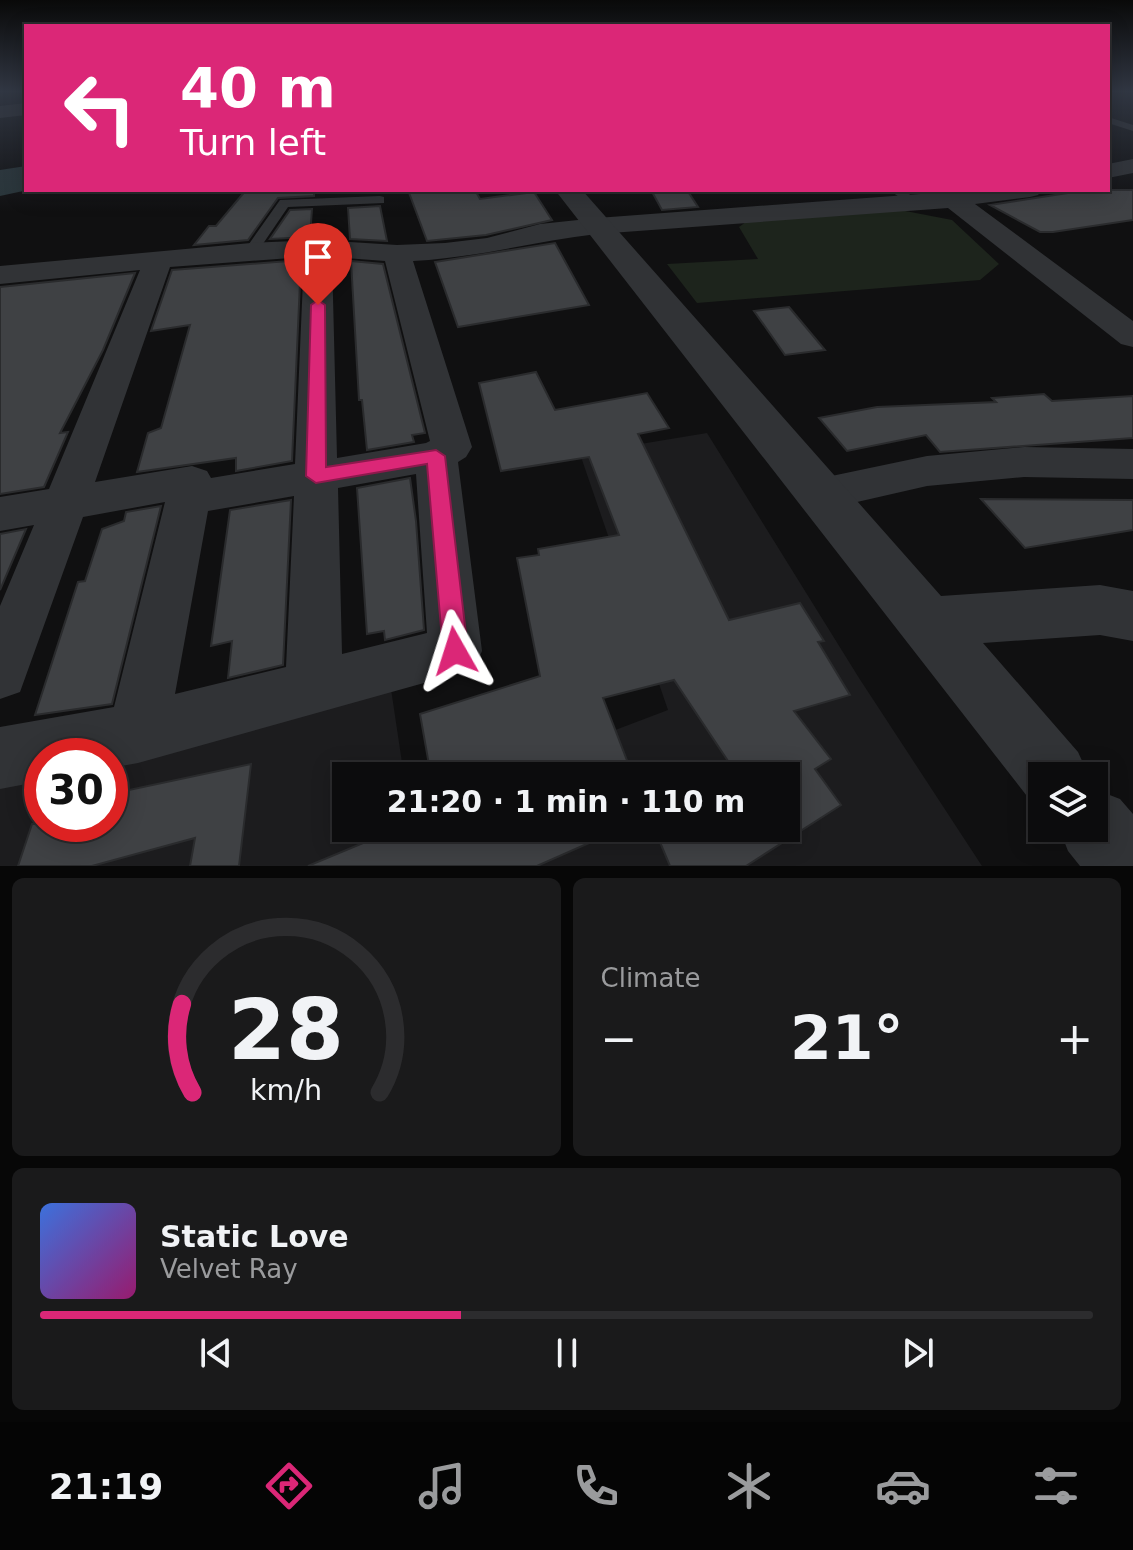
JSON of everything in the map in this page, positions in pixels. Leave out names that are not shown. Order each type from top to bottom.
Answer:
[{"type":"street","points":[[1110,171],[1133,166]]},
{"type":"street","points":[[1110,171],[1133,180]]},
{"type":"street","points":[[570,192],[1043,762]]},
{"type":"street","points":[[0,275],[251,251],[318,248],[397,253],[488,246],[540,232],[597,226],[905,196],[953,200],[1015,192]]},
{"type":"street","points":[[953,200],[1133,337]]},
{"type":"street","points":[[314,687],[318,248]]},
{"type":"street","points":[[190,498],[436,456],[452,447],[397,253]]},
{"type":"street","points":[[0,673],[159,259]]},
{"type":"street","points":[[0,758],[138,733],[455,651],[436,456]]},
{"type":"street","points":[[822,494],[927,471],[1024,462],[1133,464]]},
{"type":"street","points":[[0,514],[192,482],[138,733]]},
{"type":"street","points":[[929,622],[1100,610],[1133,616]]},
{"type":"street","points":[[1108,842],[1128,866]]},
{"type":"lane","points":[[251,251],[284,203],[380,200]]},
{"type":"shaded area","points":[[895,209],[952,220],[999,264],[980,280],[697,303],[667,264],[758,259],[739,227],[750,219]]},
{"type":"shaded area","points":[[707,433],[859,678],[982,866],[0,866],[0,778],[24,773],[24,842],[128,842],[128,752],[391,689],[402,762],[332,762],[332,842],[800,842],[800,762],[531,762],[668,710],[580,454]]},
{"type":"building","points":[[1133,190],[1133,220],[1040,232],[990,205],[1074,192]]},
{"type":"building","points":[[244,192],[314,192],[314,196],[278,198],[248,240],[194,245],[209,226],[216,226]]},
{"type":"building","points":[[409,192],[476,192],[480,199],[534,192],[552,220],[486,235],[427,241]]},
{"type":"building","points":[[652,192],[688,192],[698,207],[662,210]]},
{"type":"building","points":[[380,206],[387,241],[350,239],[348,208]]},
{"type":"building","points":[[312,209],[310,237],[270,239],[290,210]]},
{"type":"building","points":[[555,243],[589,305],[458,327],[435,262]]},
{"type":"building","points":[[301,260],[292,461],[236,471],[236,458],[137,472],[148,433],[161,428],[190,325],[151,331],[172,270]]},
{"type":"building","points":[[351,261],[383,264],[425,433],[412,435],[414,442],[367,450],[362,400],[359,400]]},
{"type":"building","points":[[135,273],[103,350],[60,433],[68,432],[44,487],[0,494],[0,287]]},
{"type":"building","points":[[789,307],[825,350],[785,355],[754,311]]},
{"type":"building","points":[[536,372],[555,410],[647,393],[669,428],[638,434],[729,620],[800,603],[824,641],[818,642],[850,695],[794,711],[831,759],[815,769],[841,805],[800,831],[800,762],[729,762],[674,680],[603,698],[628,762],[429,762],[420,714],[540,676],[517,558],[539,555],[538,549],[619,535],[589,457],[501,471],[479,383]]},
{"type":"building","points":[[1044,394],[1052,401],[1133,396],[1133,438],[940,452],[926,435],[847,451],[819,418],[877,407],[996,402],[992,398]]},
{"type":"building","points":[[410,478],[424,630],[385,640],[384,631],[367,634],[357,488]]},
{"type":"building","points":[[981,499],[1133,500],[1133,530],[1025,548]]},
{"type":"building","points":[[291,500],[283,665],[228,678],[232,641],[211,646],[230,510]]},
{"type":"building","points":[[161,506],[112,704],[35,715],[78,582],[85,581],[102,529],[124,521],[126,512]]},
{"type":"building","points":[[26,529],[0,590],[0,534]]},
{"type":"building","points":[[251,764],[239,866],[190,866],[195,838],[92,866],[18,866],[26,842],[128,842],[128,790]]},
{"type":"building","points":[[365,842],[591,842],[537,866],[308,866]]},
{"type":"building","points":[[660,842],[783,842],[746,866],[670,866]]},
{"type":"waterway","points":[[0,183],[24,178]]},
{"type":"route","points":[[318,305],[316,476],[436,456],[455,651]]}]
